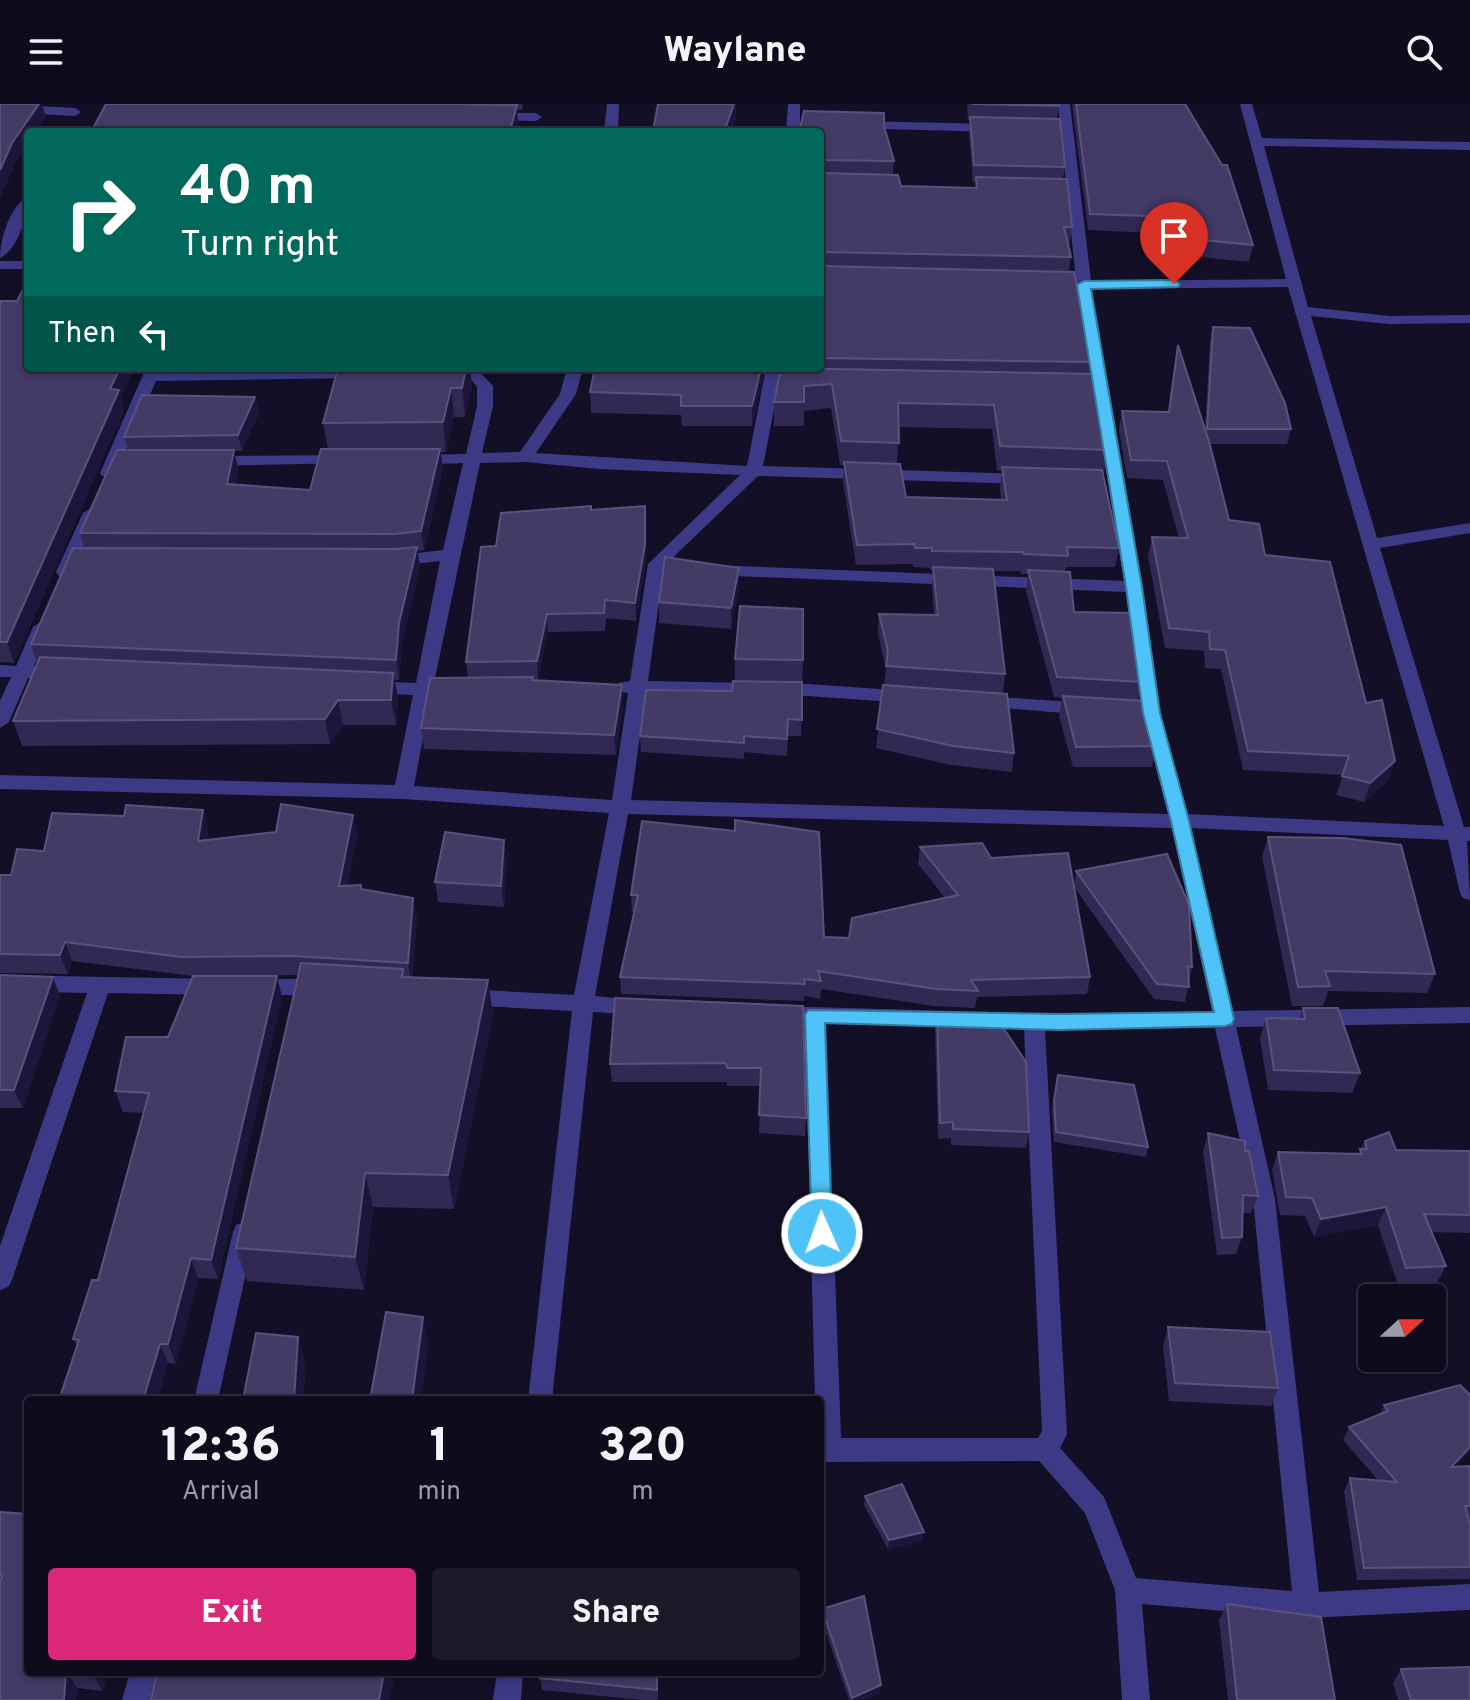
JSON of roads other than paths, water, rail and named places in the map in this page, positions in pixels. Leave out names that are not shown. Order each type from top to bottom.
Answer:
[{"type":"street","points":[[611,128],[613,104]]},
{"type":"street","points":[[794,104],[794,128],[810,124]]},
{"type":"street","points":[[1064,104],[1057,129],[1065,191],[1084,285],[1094,390],[1109,482],[1134,587],[1144,712],[1180,821],[1264,1199],[1307,1605]]},
{"type":"street","points":[[1246,104],[1294,283],[1371,544],[1463,834],[1470,893]]},
{"type":"street","points":[[0,108],[75,113]]},
{"type":"street","points":[[474,117],[536,118]]},
{"type":"street","points":[[842,124],[1002,128]]},
{"type":"street","points":[[1256,142],[1470,146]]},
{"type":"street","points":[[0,254],[24,209]]},
{"type":"street","points":[[0,265],[24,265]]},
{"type":"street","points":[[1053,284],[1294,283]]},
{"type":"street","points":[[1303,311],[1389,320],[1470,319]]},
{"type":"street","points":[[403,792],[450,555],[485,406],[485,386],[474,374],[435,372]]},
{"type":"street","points":[[525,457],[568,394],[574,372]]},
{"type":"street","points":[[58,588],[78,560],[98,496],[121,461],[152,373],[372,373]]},
{"type":"street","points":[[540,1396],[583,1004],[620,807],[656,564],[754,471],[778,378]]},
{"type":"street","points":[[393,460],[525,457],[599,464],[754,471],[1038,480]]},
{"type":"street","points":[[191,461],[362,460]]},
{"type":"street","points":[[1371,544],[1470,528]]},
{"type":"street","points":[[383,561],[450,555]]},
{"type":"street","points":[[656,564],[1134,587]]},
{"type":"street","points":[[0,722],[47,616]]},
{"type":"street","points":[[0,671],[87,674]]},
{"type":"street","points":[[342,686],[468,689]]},
{"type":"street","points":[[606,687],[808,690],[933,698]]},
{"type":"street","points":[[964,700],[1105,710]]},
{"type":"street","points":[[0,782],[403,792],[620,807],[1180,821],[1463,834]]},
{"type":"street","points":[[0,983],[346,989]]},
{"type":"street","points":[[0,1280],[100,986]]},
{"type":"street","points":[[293,1012],[298,986]]},
{"type":"street","points":[[441,995],[660,1008]]},
{"type":"street","points":[[753,1012],[1034,1021],[1470,1015]]},
{"type":"street","points":[[815,1015],[824,1396]]},
{"type":"street","points":[[1034,1021],[1055,1434],[1045,1449]]},
{"type":"street","points":[[207,1396],[248,1214]]},
{"type":"street","points":[[824,1406],[825,1450],[1045,1449],[1095,1505],[1128,1590],[1136,1700]]},
{"type":"street","points":[[1128,1590],[1307,1605],[1470,1597]]},
{"type":"street","points":[[136,1700],[142,1676]]},
{"type":"street","points":[[507,1700],[510,1676]]}]
